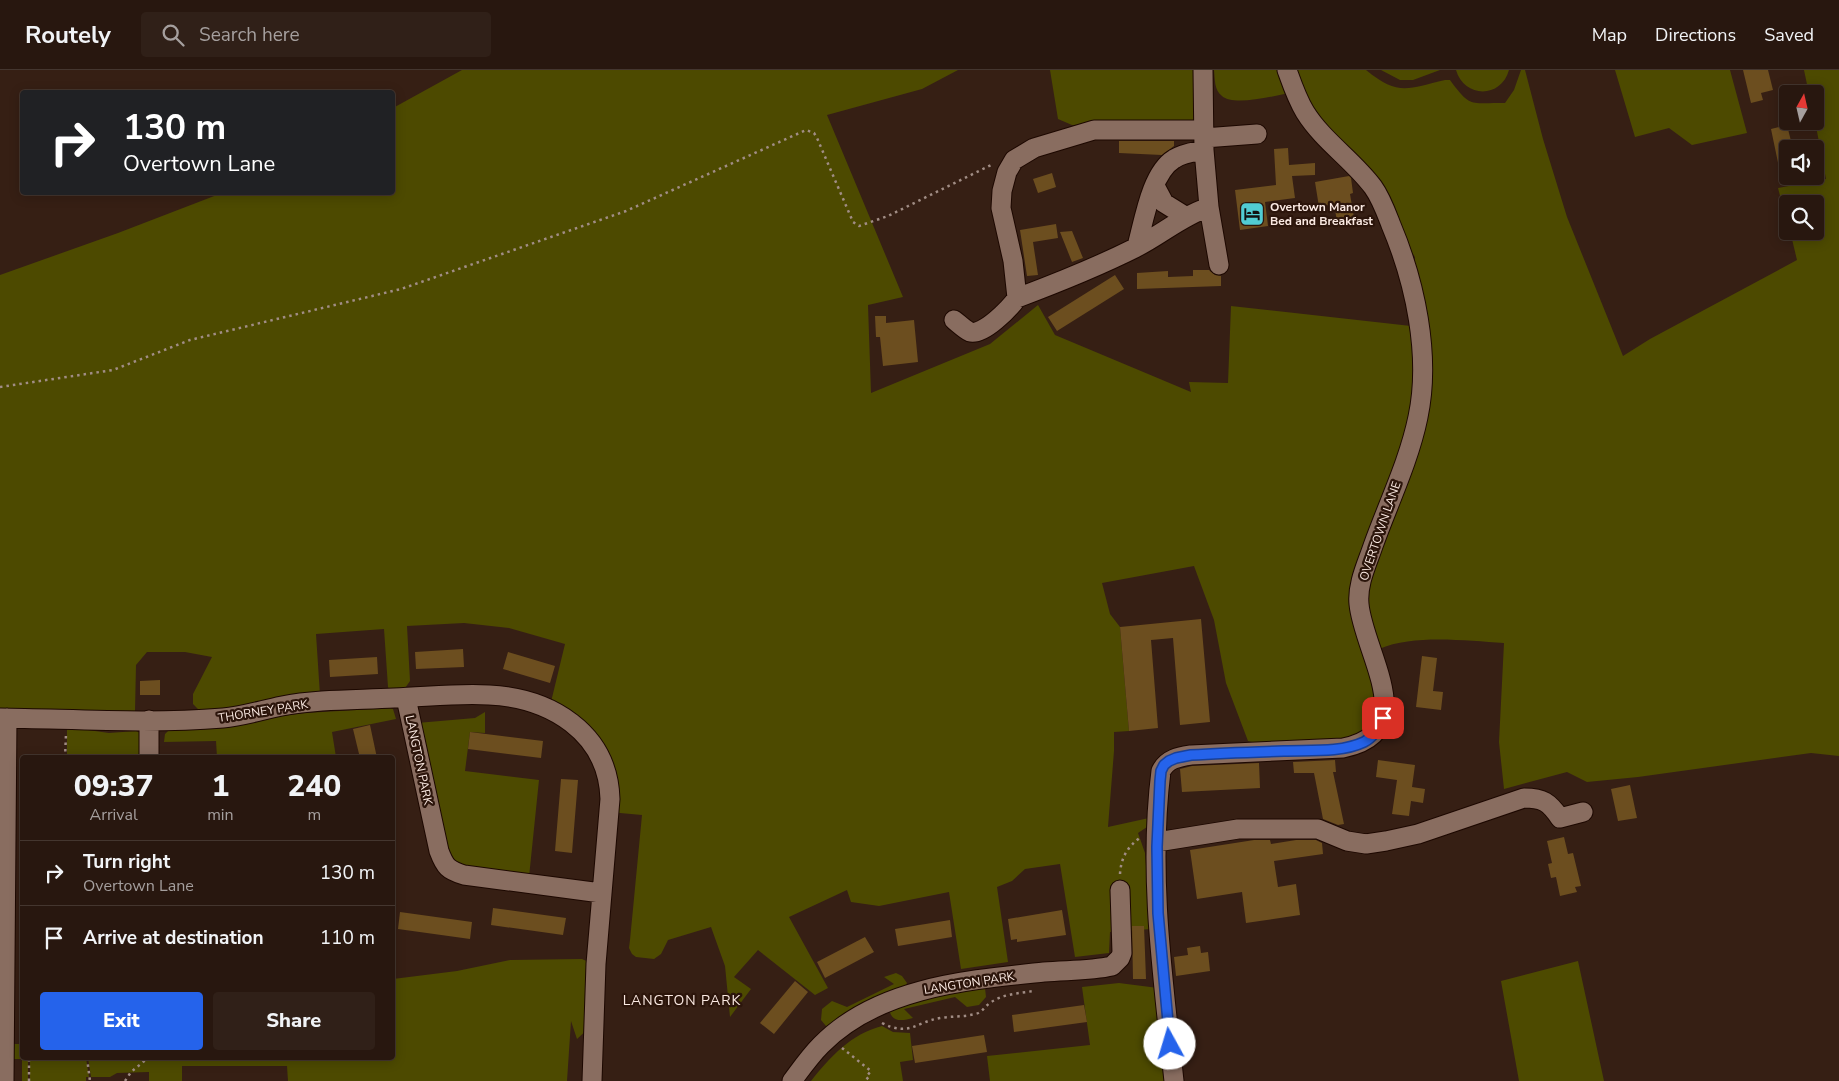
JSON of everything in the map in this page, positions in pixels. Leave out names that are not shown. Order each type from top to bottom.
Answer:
[{"type":"street","points":[[1203,70],[1204,139],[1209,207],[1220,265]]},
{"type":"street","name":"OVERTOWN LANE","points":[[1174,1081],[1159,931],[1157,836],[1161,771],[1169,761],[1191,755],[1315,750],[1354,746],[1372,737],[1378,730],[1383,718],[1383,689],[1361,618],[1359,594],[1363,575],[1413,437],[1418,418],[1422,381],[1419,328],[1405,261],[1381,201],[1367,179],[1317,128],[1305,112],[1287,70]]},
{"type":"street","points":[[1017,298],[1013,261],[1001,208],[1002,191],[1007,172],[1012,163],[1025,152],[1094,130],[1204,139],[1257,134]]},
{"type":"street","points":[[1137,246],[1146,210],[1161,172],[1176,157],[1204,139]]},
{"type":"street","points":[[1155,186],[1164,203],[1185,216]]},
{"type":"street","points":[[954,320],[970,332],[980,332],[1002,316],[1017,298],[1097,266],[1137,246],[1185,216],[1209,207]]},
{"type":"street","name":"LANGTON PARK","points":[[592,1081],[593,1009],[610,799],[606,770],[597,749],[578,728],[546,708],[509,697],[466,694],[406,698],[439,851],[446,867],[452,872],[464,875],[601,893]]},
{"type":"street","name":"THORNEY PARK","points":[[3,1070],[4,718],[149,720],[225,718],[282,706],[314,702],[406,698]]},
{"type":"street","points":[[149,720],[149,755]]},
{"type":"street","points":[[1157,836],[1238,829],[1318,829],[1347,841],[1366,844],[1418,834],[1524,798],[1537,798],[1551,805],[1560,818],[1583,812]]},
{"type":"street","name":"LANGTON PARK","points":[[801,1078],[821,1044],[860,1016],[894,999],[940,986],[1112,966],[1122,953],[1120,890]]},
{"type":"path","points":[[0,388],[113,370],[198,338],[401,289],[626,210],[806,130],[814,133],[817,138],[853,222],[859,226],[888,216],[945,189],[989,165],[1002,162],[1012,163]]},
{"type":"path","points":[[66,719],[66,755]]},
{"type":"path","points":[[1120,890],[1120,872],[1124,854],[1140,838],[1157,836]]},
{"type":"path","name":"LANGTON PARK","points":[[877,1020],[893,1029],[906,1029],[937,1019],[976,1014],[990,1003],[1002,997],[1036,991]]},
{"type":"path","points":[[837,1044],[871,1071],[866,1077],[870,1081]]},
{"type":"path","points":[[29,1060],[29,1081]]},
{"type":"path","points":[[87,1060],[90,1081]]},
{"type":"path","points":[[125,1081],[131,1072],[146,1060]]},
{"type":"shaded area","points":[[462,70],[958,70],[922,89],[827,115],[903,297],[868,305],[871,393],[990,344],[1038,305],[1055,335],[1191,392],[1189,382],[1228,383],[1231,306],[1411,326],[1415,257],[1320,120],[1303,90],[1249,100],[1238,101],[1228,99],[1219,94],[1215,84],[1214,70],[1366,70],[1386,84],[1395,87],[1412,88],[1450,80],[1468,100],[1478,103],[1505,103],[1514,90],[1521,70],[1525,70],[1543,139],[1567,217],[1623,356],[1650,339],[1797,260],[1792,240],[1824,240],[1824,195],[1780,195],[1778,188],[1794,185],[1824,185],[1824,179],[1826,179],[1824,140],[1819,140],[1817,130],[1824,130],[1824,85],[1807,85],[1804,70],[1839,70],[1839,756],[1811,753],[1638,777],[1587,782],[1567,772],[1504,789],[1499,742],[1504,643],[1424,640],[1393,644],[1379,649],[1367,600],[1379,711],[1357,740],[1260,744],[1248,741],[1226,683],[1214,620],[1194,566],[1102,583],[1110,614],[1120,627],[1129,731],[1114,732],[1108,827],[1149,818],[1147,827],[1138,833],[1145,853],[1151,929],[1110,932],[1109,953],[1075,957],[1060,864],[1025,869],[1012,881],[997,887],[1008,962],[961,969],[949,892],[879,906],[851,902],[847,890],[789,917],[828,988],[815,995],[758,950],[734,977],[751,989],[730,1017],[725,966],[711,927],[668,940],[661,954],[654,959],[636,957],[629,948],[642,815],[609,812],[608,765],[551,702],[565,644],[509,628],[464,623],[407,626],[410,681],[403,691],[391,692],[388,687],[384,629],[316,634],[320,695],[234,709],[200,711],[193,704],[193,694],[212,657],[185,652],[147,652],[136,665],[135,711],[38,712],[0,709],[0,275],[217,195],[395,195],[395,107]]},
{"type":"shaded area","points":[[1050,70],[1199,70],[1199,123],[1072,125],[1058,119]]},
{"type":"shaded area","points":[[1381,70],[1440,70],[1413,80],[1400,80]]},
{"type":"shaded area","points":[[1456,70],[1509,70],[1505,79],[1498,86],[1491,90],[1482,91],[1474,90],[1467,86],[1460,79]]},
{"type":"shaded area","points":[[1615,70],[1730,70],[1747,133],[1692,145],[1669,128],[1635,137]]},
{"type":"shaded area","points":[[390,708],[393,709],[396,719],[332,732],[336,755],[217,755],[216,741],[164,742],[165,734],[170,729],[215,729],[305,713]]},
{"type":"shaded area","points":[[485,712],[485,733],[470,732],[465,771],[539,780],[529,877],[454,866],[449,859],[417,723],[475,718]]},
{"type":"shaded area","points":[[67,727],[109,733],[136,731],[145,735],[148,755],[67,755]]},
{"type":"shaded area","points":[[582,959],[595,965],[590,1027],[577,1039],[571,1021],[567,1081],[288,1081],[287,1066],[182,1066],[182,1081],[149,1081],[149,1072],[117,1073],[110,1077],[91,1077],[88,1060],[395,1060],[395,979],[457,971],[510,960]]},
{"type":"shaded area","points":[[1578,961],[1604,1081],[1519,1081],[1501,981]]},
{"type":"shaded area","points":[[896,973],[902,976],[907,983],[905,987],[831,1026],[826,1026],[821,1020],[822,1009],[832,1001],[847,1007],[894,984],[884,977]]},
{"type":"shaded area","points":[[1119,983],[1158,988],[1174,994],[1182,1056],[1177,1081],[990,1081],[987,1056],[1090,1045],[1082,987]]},
{"type":"shaded area","points":[[985,988],[986,997],[979,1005],[967,1007],[955,997],[904,1009],[913,1018],[909,1019],[898,1020],[890,1013],[889,1008],[935,994]]},
{"type":"shaded area","points":[[882,1026],[893,1032],[910,1033],[913,1060],[900,1062],[903,1081],[811,1081],[826,1063],[851,1041]]},
{"type":"shaded area","points":[[13,1044],[20,1044],[20,1059],[13,1059]]},
{"type":"shaded area","points":[[22,1060],[28,1060],[28,1081],[22,1081]]},
{"type":"shaded area","points":[[30,1060],[86,1060],[89,1077],[86,1077],[86,1081],[30,1081]]},
{"type":"building","points":[[1743,70],[1768,70],[1773,90],[1761,93],[1763,100],[1751,103]]},
{"type":"building","points":[[1779,127],[1779,130],[1788,130],[1791,140],[1779,140],[1779,168],[1771,129]]},
{"type":"building","points":[[1119,141],[1174,141],[1174,146],[1162,155],[1119,153]]},
{"type":"building","name":"Overtown Manor Bed and Breakfast","points":[[1288,148],[1289,165],[1315,163],[1315,175],[1292,176],[1295,198],[1265,202],[1268,226],[1240,230],[1235,190],[1276,185],[1274,149]]},
{"type":"building","points":[[1052,173],[1056,187],[1038,193],[1033,179]]},
{"type":"building","points":[[1349,176],[1353,193],[1350,194],[1355,224],[1338,227],[1334,204],[1319,207],[1315,182]]},
{"type":"building","points":[[1056,224],[1058,238],[1033,242],[1038,275],[1027,276],[1020,230]]},
{"type":"building","points":[[1072,231],[1083,258],[1072,262],[1060,232]]},
{"type":"building","points":[[1193,270],[1209,270],[1215,275],[1221,276],[1221,286],[1137,289],[1137,273],[1168,271],[1168,277],[1193,276]]},
{"type":"building","points":[[1115,275],[1124,289],[1057,331],[1048,317]]},
{"type":"building","points":[[875,316],[886,316],[886,323],[914,320],[918,362],[883,366],[880,337],[876,337]]},
{"type":"building","points":[[1201,619],[1210,722],[1180,725],[1173,638],[1151,640],[1158,728],[1129,731],[1120,627]]},
{"type":"building","points":[[463,649],[464,667],[416,669],[415,652]]},
{"type":"building","points":[[508,652],[555,666],[550,683],[503,669]]},
{"type":"building","points":[[1422,656],[1437,658],[1433,691],[1443,692],[1441,710],[1416,707]]},
{"type":"building","points":[[377,657],[378,674],[330,677],[329,660]]},
{"type":"building","points":[[160,680],[160,695],[140,695],[140,681]]},
{"type":"building","points":[[370,725],[376,755],[359,755],[353,729]]},
{"type":"building","points":[[470,732],[543,741],[541,758],[468,749]]},
{"type":"building","points":[[1335,760],[1336,772],[1333,772],[1344,824],[1338,825],[1323,819],[1314,773],[1294,773],[1293,762]]},
{"type":"building","points":[[1378,760],[1415,765],[1412,787],[1425,789],[1423,803],[1411,801],[1409,816],[1392,814],[1397,780],[1376,777]]},
{"type":"building","points":[[1259,763],[1260,788],[1182,792],[1180,769],[1192,766]]},
{"type":"building","points":[[561,779],[578,780],[572,853],[555,851]]},
{"type":"building","points":[[1630,785],[1637,818],[1618,821],[1611,789]]},
{"type":"building","points":[[1564,837],[1568,854],[1573,853],[1581,886],[1575,887],[1577,892],[1560,896],[1556,877],[1551,878],[1548,864],[1552,863],[1547,841]]},
{"type":"building","points":[[1254,840],[1270,840],[1271,844],[1296,840],[1316,840],[1322,843],[1323,854],[1274,861],[1278,887],[1296,884],[1300,915],[1246,923],[1242,892],[1197,899],[1190,850]]},
{"type":"building","points":[[493,908],[566,918],[563,935],[491,925]]},
{"type":"building","points":[[1062,910],[1066,935],[1017,942],[1017,939],[1011,940],[1008,919]]},
{"type":"building","points":[[400,912],[472,922],[470,939],[398,929]]},
{"type":"building","points":[[950,920],[952,937],[898,946],[895,929]]},
{"type":"building","points":[[1132,926],[1144,926],[1146,979],[1133,979]]},
{"type":"building","points":[[865,937],[874,952],[825,978],[817,962]]},
{"type":"building","points":[[1200,946],[1201,953],[1208,952],[1210,971],[1176,976],[1174,957],[1188,955],[1187,948]]},
{"type":"building","points":[[795,981],[808,992],[774,1034],[760,1023]]},
{"type":"building","points":[[1084,1005],[1087,1022],[1014,1032],[1012,1015]]},
{"type":"building","points":[[984,1035],[987,1052],[915,1063],[912,1046]]},
{"type":"place","name":"Overtown Manor Bed and Breakfast","points":[[1252,214]]},
{"type":"district","name":"LANGTON PARK","points":[[682,1000]]},
{"type":"route","points":[[1170,1044],[1158,913],[1158,803],[1161,771],[1164,765],[1176,758],[1191,755],[1315,750],[1354,746],[1372,737],[1378,730],[1383,718]]}]
